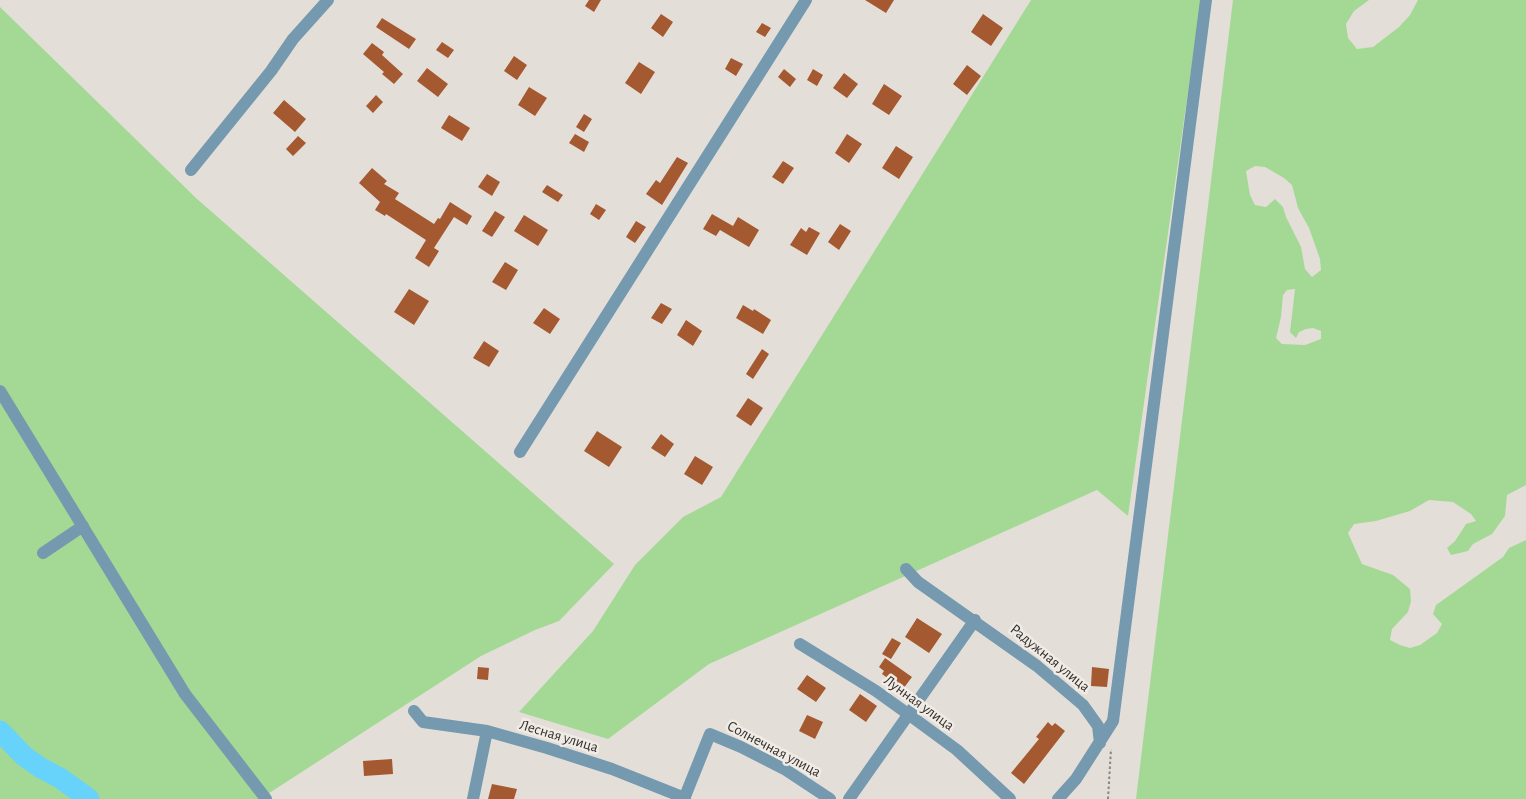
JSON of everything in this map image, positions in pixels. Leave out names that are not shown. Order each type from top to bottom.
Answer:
[{"type":"street","points":[[192,170],[271,71],[293,39],[328,0]]},
{"type":"street","points":[[520,452],[806,0]]},
{"type":"street","points":[[1058,799],[1106,745],[1113,721],[1206,0]]},
{"type":"street","points":[[0,391],[185,694],[266,799]]},
{"type":"street","points":[[43,553],[83,526]]},
{"type":"street","name":"Радужная улица","points":[[906,569],[918,582],[975,620],[1037,666],[1083,705],[1098,726],[1106,745]]},
{"type":"street","points":[[849,799],[975,620]]},
{"type":"street","name":"Лунная улица","points":[[800,644],[876,691],[908,714],[956,750],[1010,799]]},
{"type":"street","name":"Лесная улица","points":[[414,711],[423,722],[487,731],[547,748],[612,769],[685,798]]},
{"type":"street","points":[[473,799],[487,731]]},
{"type":"street","name":"Солнечная улица","points":[[685,798],[710,734],[741,747],[786,770],[830,799]]},
{"type":"path","points":[[1106,745],[1108,799]]},
{"type":"green space","points":[[1031,0],[1201,0],[1128,516],[1097,490],[709,664],[608,739],[519,712],[593,631],[635,565],[683,517],[721,497]]},
{"type":"green space","points":[[1233,0],[1369,0],[1354,11],[1346,24],[1348,38],[1357,49],[1373,47],[1399,27],[1410,15],[1418,0],[1526,0],[1526,485],[1507,495],[1505,516],[1492,534],[1473,544],[1468,551],[1451,555],[1447,548],[1455,541],[1466,524],[1476,521],[1471,514],[1453,502],[1429,500],[1410,511],[1376,521],[1354,524],[1348,533],[1362,564],[1393,575],[1410,589],[1411,601],[1408,612],[1392,629],[1390,640],[1410,648],[1420,645],[1437,633],[1442,624],[1433,614],[1436,605],[1503,557],[1509,548],[1526,540],[1526,799],[1136,799]],"holes":[[[1255,166],[1265,167],[1292,185],[1298,208],[1309,228],[1320,259],[1321,270],[1312,277],[1305,269],[1301,247],[1283,207],[1275,199],[1266,207],[1255,205],[1250,195],[1246,171]],[[1295,289],[1290,332],[1296,338],[1299,332],[1306,329],[1313,328],[1321,331],[1321,339],[1305,345],[1282,344],[1276,338],[1281,317],[1283,295],[1287,290]]]},
{"type":"green space","points":[[0,7],[196,198],[614,564],[559,621],[535,630],[481,656],[260,799],[0,799]]},
{"type":"building","points":[[589,0],[601,0],[594,12],[585,6]]},
{"type":"building","points":[[865,0],[894,0],[886,13]]},
{"type":"building","points":[[661,14],[673,22],[663,37],[651,28]]},
{"type":"building","points":[[983,14],[1003,28],[991,46],[971,32]]},
{"type":"building","points":[[382,18],[416,39],[409,49],[376,27]]},
{"type":"building","points":[[762,23],[771,28],[765,37],[756,32]]},
{"type":"building","points":[[442,42],[454,50],[448,58],[436,50]]},
{"type":"building","points":[[372,43],[384,52],[382,55],[403,74],[394,84],[382,74],[384,72],[363,54]]},
{"type":"building","points":[[514,56],[527,65],[517,80],[504,71]]},
{"type":"building","points":[[731,58],[743,64],[736,76],[725,69]]},
{"type":"building","points":[[639,62],[655,72],[641,94],[625,83]]},
{"type":"building","points":[[967,65],[981,76],[967,95],[953,84]]},
{"type":"building","points":[[427,68],[448,84],[438,97],[417,81]]},
{"type":"building","points":[[784,69],[796,79],[790,87],[778,77]]},
{"type":"building","points":[[813,69],[823,75],[817,86],[807,80]]},
{"type":"building","points":[[844,73],[858,84],[847,98],[833,88]]},
{"type":"building","points":[[884,84],[902,96],[889,115],[872,104]]},
{"type":"building","points":[[529,87],[547,98],[535,116],[518,105]]},
{"type":"building","points":[[376,95],[383,102],[373,113],[366,106]]},
{"type":"building","points":[[284,100],[306,119],[295,132],[273,113]]},
{"type":"building","points":[[584,114],[592,119],[584,132],[576,127]]},
{"type":"building","points":[[449,115],[470,128],[462,141],[441,128]]},
{"type":"building","points":[[575,134],[589,142],[584,152],[569,143]]},
{"type":"building","points":[[847,134],[862,144],[849,163],[835,153]]},
{"type":"building","points":[[298,136],[306,143],[293,156],[286,149]]},
{"type":"building","points":[[896,146],[913,157],[899,179],[882,168]]},
{"type":"building","points":[[677,157],[688,163],[662,205],[646,194],[656,180],[660,183]]},
{"type":"building","points":[[783,161],[794,168],[783,184],[772,177]]},
{"type":"building","points":[[372,168],[387,181],[384,184],[399,193],[395,199],[434,224],[438,218],[440,219],[450,202],[472,216],[467,225],[454,217],[434,248],[439,251],[429,267],[415,258],[426,240],[386,214],[385,216],[375,210],[380,202],[359,183]]},
{"type":"building","points":[[487,174],[500,182],[492,196],[478,187]]},
{"type":"building","points":[[547,185],[563,195],[558,202],[542,192]]},
{"type":"building","points":[[596,204],[606,210],[599,220],[590,214]]},
{"type":"building","points":[[495,211],[505,217],[492,237],[482,231]]},
{"type":"building","points":[[712,214],[733,226],[738,217],[759,230],[749,247],[720,230],[716,236],[703,229]]},
{"type":"building","points":[[524,215],[548,230],[538,246],[514,231]]},
{"type":"building","points":[[636,221],[646,227],[635,243],[626,237]]},
{"type":"building","points":[[840,224],[851,231],[839,250],[828,242]]},
{"type":"building","points":[[809,227],[820,233],[807,255],[790,245],[801,228],[806,232]]},
{"type":"building","points":[[505,262],[518,270],[506,290],[492,282]]},
{"type":"building","points":[[409,289],[429,301],[414,325],[394,312]]},
{"type":"building","points":[[661,303],[672,309],[662,324],[651,318]]},
{"type":"building","points":[[743,305],[753,311],[754,309],[771,320],[763,334],[736,318]]},
{"type":"building","points":[[544,308],[560,319],[550,334],[533,323]]},
{"type":"building","points":[[686,320],[702,331],[693,346],[677,335]]},
{"type":"building","points":[[484,341],[499,351],[489,367],[473,358]]},
{"type":"building","points":[[762,349],[769,354],[753,379],[746,374]]},
{"type":"building","points":[[748,398],[763,408],[751,426],[736,416]]},
{"type":"building","points":[[597,431],[622,447],[609,467],[584,451]]},
{"type":"building","points":[[661,434],[674,444],[665,457],[651,448]]},
{"type":"building","points":[[695,456],[713,467],[702,485],[684,474]]},
{"type":"building","points":[[917,618],[942,634],[929,653],[905,637]]},
{"type":"building","points":[[892,638],[901,643],[891,659],[882,654]]},
{"type":"building","points":[[885,658],[912,677],[903,689],[882,674],[884,671],[879,667]]},
{"type":"building","points":[[478,667],[489,668],[488,680],[477,679]]},
{"type":"building","points":[[1092,667],[1109,669],[1107,687],[1091,686]]},
{"type":"building","points":[[807,675],[826,688],[816,702],[797,689]]},
{"type":"building","points":[[860,694],[877,706],[866,722],[849,710]]},
{"type":"building","points":[[807,715],[823,722],[815,739],[799,731]]},
{"type":"building","points":[[1048,722],[1052,726],[1055,723],[1065,731],[1024,784],[1011,773],[1039,739],[1036,737]]},
{"type":"building","points":[[392,759],[393,774],[364,776],[363,761]]},
{"type":"building","points":[[492,784],[517,789],[514,799],[488,799]]},
{"type":"waterway","points":[[0,731],[24,756],[60,778],[89,799]]}]
